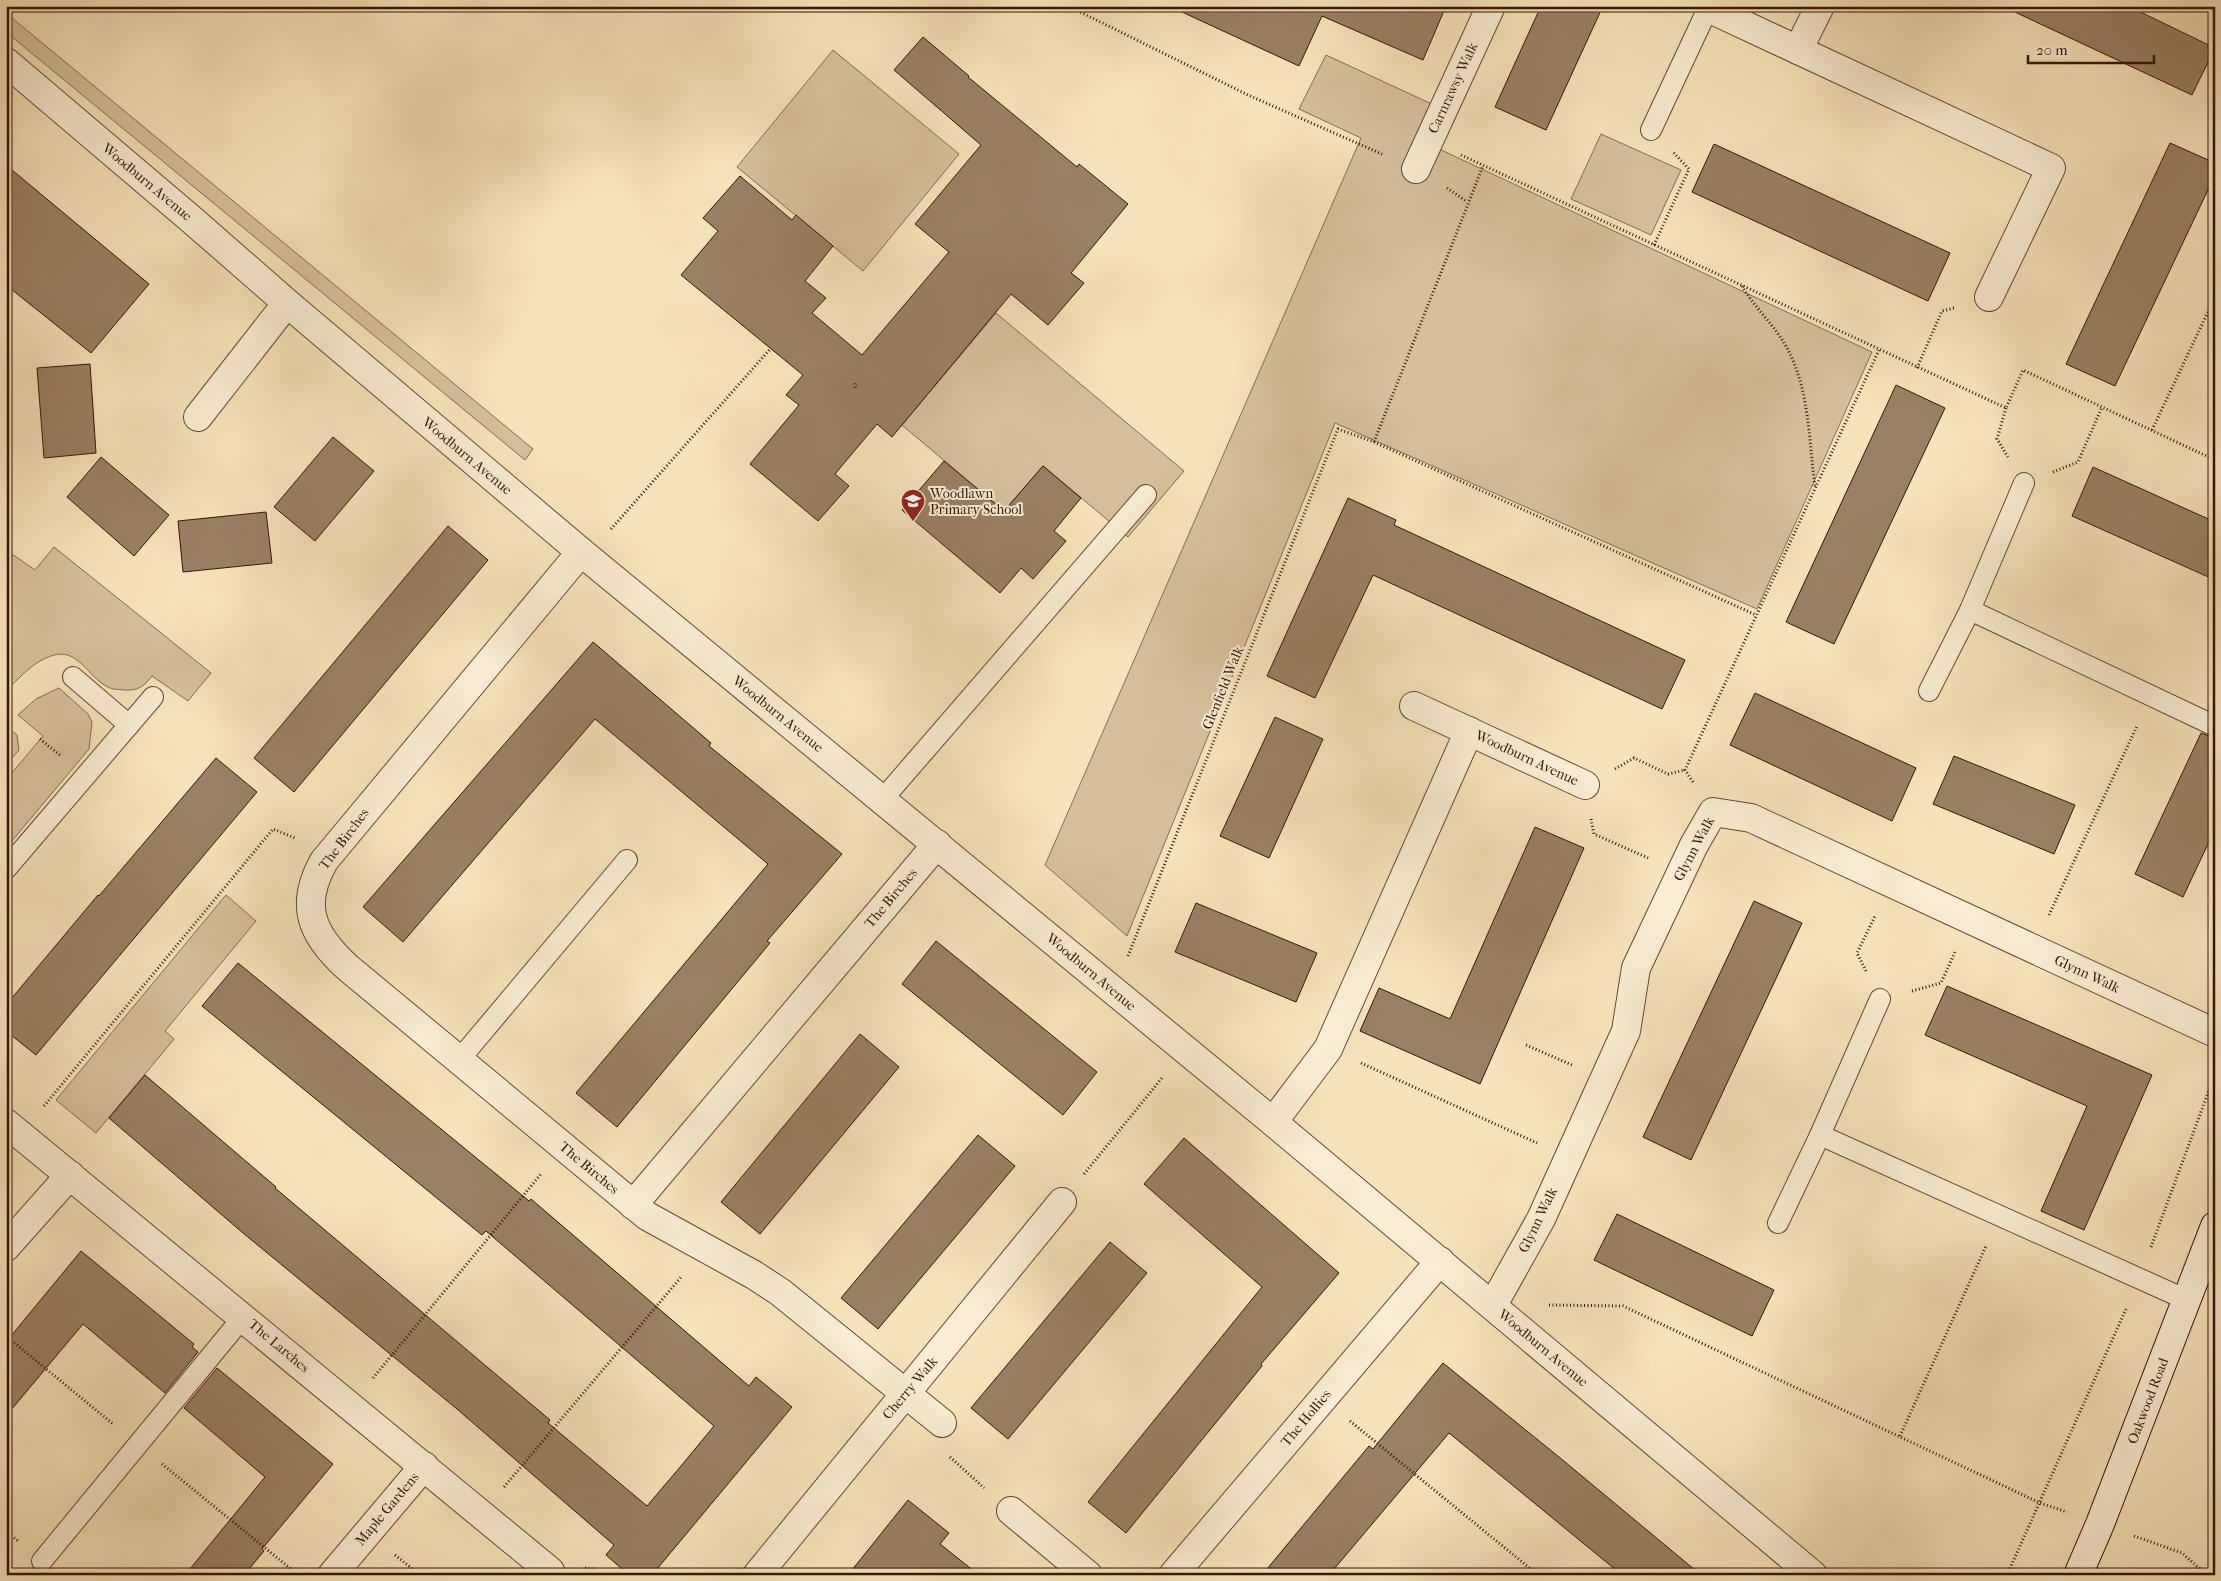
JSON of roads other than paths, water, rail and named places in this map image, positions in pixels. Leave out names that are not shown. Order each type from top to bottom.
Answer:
[{"type":"street","name":"Carnrawsy Walk","points":[[1416,169],[1491,6]]},
{"type":"street","points":[[1798,50],[1820,6]]},
{"type":"street","points":[[1708,7],[2051,168],[1989,297]]},
{"type":"street","name":"Woodburn Avenue","points":[[6,62],[584,555],[1440,1260],[1797,1570]]},
{"type":"street","points":[[198,417],[287,303]]},
{"type":"street","name":"The Birches","points":[[584,555],[331,852],[318,870],[313,883],[310,903],[314,925],[323,943],[347,966],[633,1205],[660,1225],[754,1275],[780,1292],[942,1423]]},
{"type":"street","name":"Woodburn Avenue","points":[[1414,706],[1585,785]]},
{"type":"street","name":"Woodburn Avenue","points":[[1273,1122],[1328,1049],[1468,732]]},
{"type":"street","name":"Glynn Walk","points":[[1493,1305],[1541,1219],[1567,1156],[1626,1031],[1636,968],[1694,844],[1713,812],[1751,818],[2215,1033]]},
{"type":"street","name":"The Birches","points":[[633,1205],[937,844]]},
{"type":"street","name":"The Larches","points":[[14,1129],[550,1571]]},
{"type":"street","points":[[6,1248],[70,1175]]},
{"type":"street","name":"Cherry Walk","points":[[757,1575],[1062,1202]]},
{"type":"street","name":"Oakwood Road","points":[[2078,1575],[2100,1524],[2215,1226]]},
{"type":"street","name":"The Hollies","points":[[1173,1575],[1440,1260]]},
{"type":"street","name":"Maple Gardens","points":[[332,1575],[424,1466]]},
{"type":"street","points":[[1011,1511],[1088,1575]]},
{"type":"lane","points":[[1651,130],[1708,7]]},
{"type":"lane","points":[[1928,691],[1970,610],[2024,483]]},
{"type":"lane","points":[[882,800],[1146,495]]},
{"type":"lane","points":[[1970,610],[2215,726]]},
{"type":"lane","points":[[73,677],[129,725]]},
{"type":"lane","points":[[6,869],[152,697]]},
{"type":"lane","points":[[459,1060],[627,860]]},
{"type":"lane","points":[[1778,1223],[1820,1135],[1880,999]]},
{"type":"lane","points":[[1820,1135],[2187,1300]]},
{"type":"lane","points":[[42,1561],[243,1317]]},
{"type":"place","name":"Woodlawn Primary School","points":[[913,522]]}]
